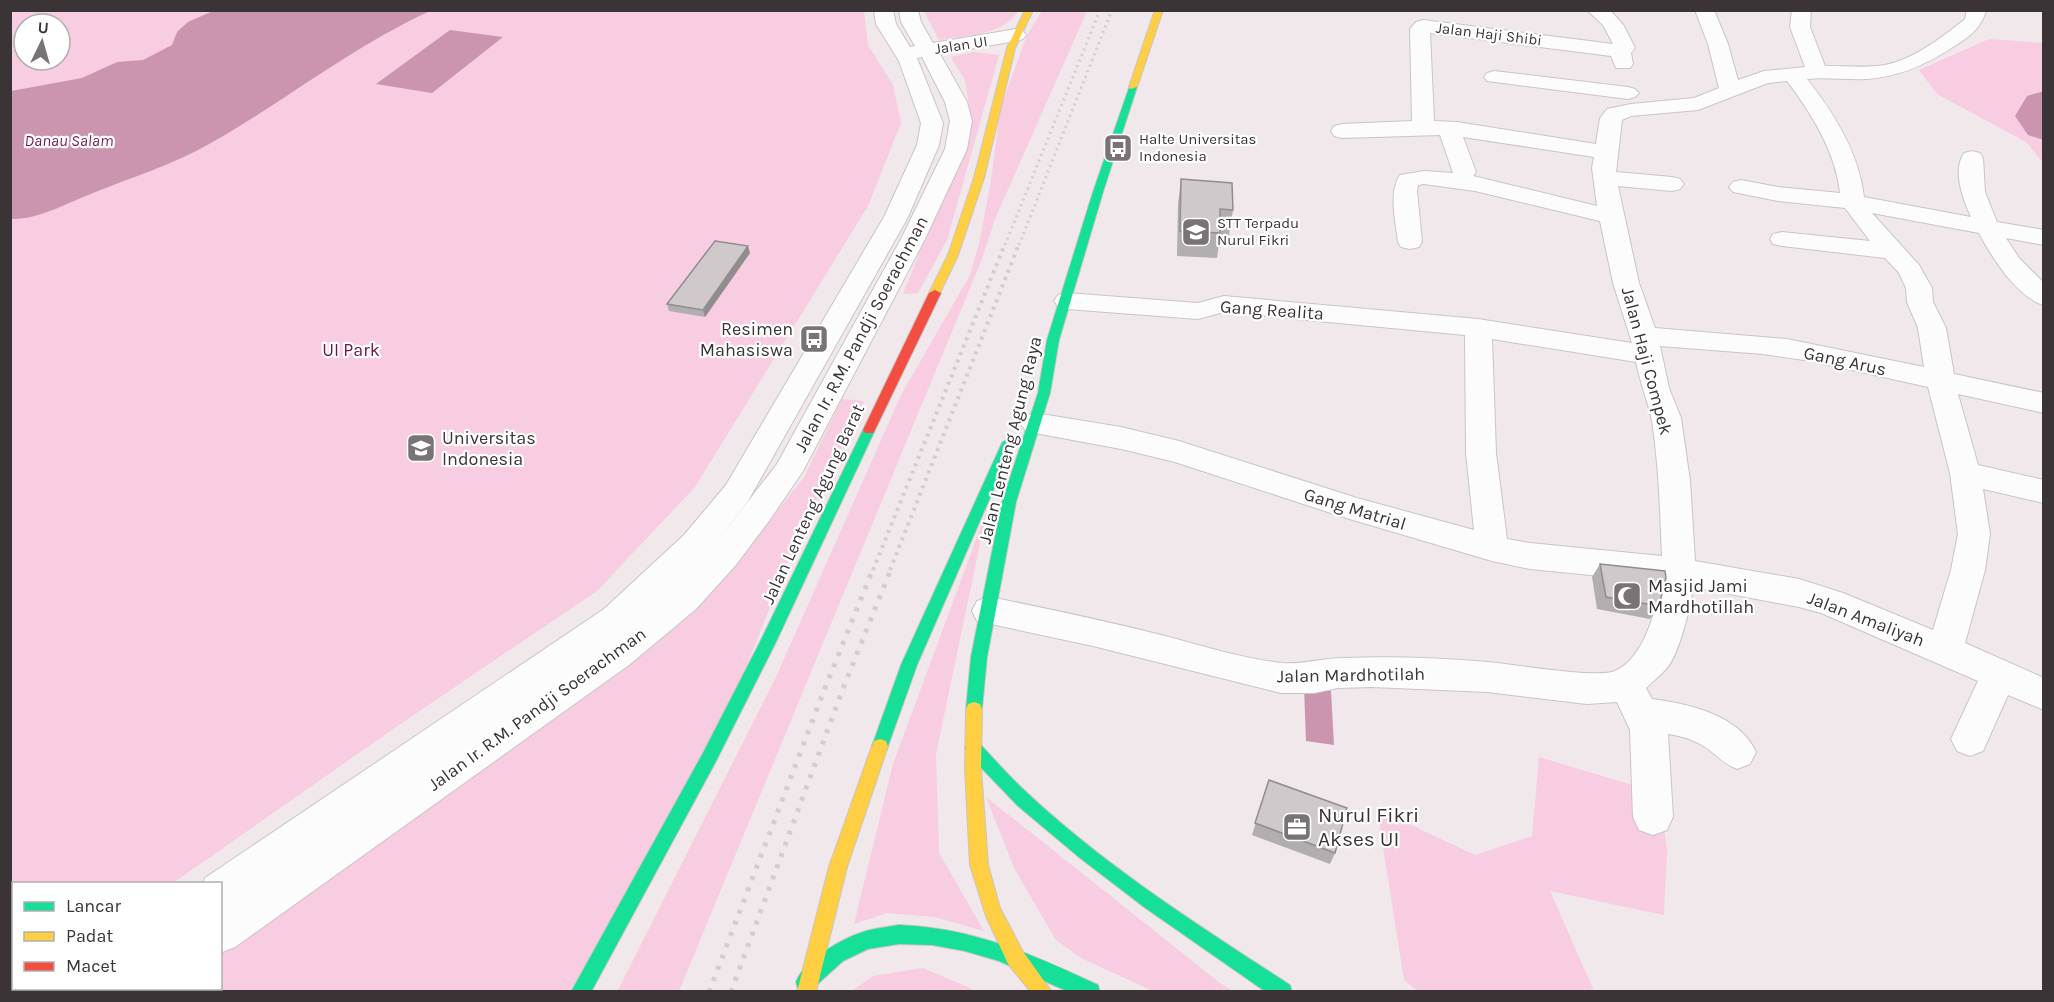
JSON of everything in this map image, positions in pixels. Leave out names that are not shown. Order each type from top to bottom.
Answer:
[{"type":"main road","name":"Jalan Lenteng Agung Barat","points":[[580,992],[709,758],[762,654],[953,255],[979,178],[1013,42],[1029,10]]},
{"type":"main road","name":"Jalan Lenteng Agung Raya","points":[[1043,992],[1015,957],[992,910],[979,865],[973,748],[976,691],[1023,429],[1044,393],[1053,340],[1067,301],[1098,192],[1159,10]]},
{"type":"main road","points":[[1031,379],[1053,340]]},
{"type":"main road","points":[[807,985],[838,867],[909,665],[1023,429]]},
{"type":"main road","points":[[973,748],[1022,799],[1101,865],[1162,911],[1283,992]]},
{"type":"main road","points":[[798,992],[835,956],[850,947],[874,939],[918,934],[944,937],[1015,957],[1091,992]]},
{"type":"street","points":[[883,10],[886,24],[919,56]]},
{"type":"street","points":[[908,10],[919,56]]},
{"type":"street","points":[[1704,10],[1718,44],[1730,91]]},
{"type":"street","points":[[1802,10],[1800,27],[1817,72]]},
{"type":"street","points":[[1551,100],[1603,108],[1625,105],[1685,107],[1698,104],[1764,77],[1791,73],[1866,73],[1891,70],[1926,56],[1952,39],[1974,21],[1977,10]]},
{"type":"street","name":"Jalan Haji Shibi","points":[[1490,17],[1606,16],[1618,41]]},
{"type":"street","name":"Jalan Haji Shibi","points":[[1423,127],[1420,29],[1423,26],[1618,41]]},
{"type":"street","points":[[1618,41],[1625,105]]},
{"type":"street","name":"Jalan UI","points":[[919,56],[1013,42]]},
{"type":"street","name":"Jalan Ir. R.M. Pandji Soerachman","points":[[222,891],[616,619],[696,544],[737,493],[896,217],[928,145],[932,123],[919,56]]},
{"type":"street","name":"Jalan Ir. R.M. Pandji Soerachman","points":[[222,931],[585,678],[684,599],[723,557],[788,471],[913,239],[956,149],[961,121],[956,102],[919,56]]},
{"type":"street","points":[[1791,73],[1813,101],[1832,132],[1848,176],[1853,202],[1866,222],[1910,270],[1919,288],[1920,303],[1932,328],[1941,383],[1965,473],[1974,534],[1968,570],[1945,650]]},
{"type":"street","points":[[1494,77],[1625,105]]},
{"type":"street","name":"Jalan Haji Compek","points":[[1625,105],[1608,125],[1605,165],[1611,217],[1626,283],[1646,346],[1655,388],[1666,418],[1677,506],[1679,571]]},
{"type":"street","points":[[1342,131],[1423,127],[1449,129],[1605,165],[1672,184]]},
{"type":"street","points":[[1449,129],[1464,172]]},
{"type":"street","points":[[1972,158],[1972,190],[1990,229],[2000,248],[2022,278],[2043,297]]},
{"type":"street","points":[[1410,243],[1405,191],[1408,180],[1414,177],[1433,177],[1518,193],[1611,217]]},
{"type":"street","points":[[1741,187],[1778,194],[1853,202],[2043,238]]},
{"type":"street","points":[[1782,239],[1894,252]]},
{"type":"street","name":"Gang Realita","points":[[1067,301],[1198,311],[1224,304],[1646,346]]},
{"type":"street","points":[[1478,328],[1481,453],[1492,548]]},
{"type":"street","points":[[828,334],[860,337]]},
{"type":"street","name":"Gang Arus","points":[[1646,346],[1791,349],[1834,356],[1941,383],[2043,403]]},
{"type":"street","name":"Gang Matrial","points":[[1023,429],[1161,447],[1354,509],[1492,548],[1530,556],[1679,571]]},
{"type":"street","points":[[1965,473],[2043,492]]},
{"type":"street","points":[[1653,817],[1649,729],[1635,699],[1656,656],[1674,604],[1679,571]]},
{"type":"street","name":"Jalan Amaliyah","points":[[1679,571],[1799,593],[1831,603],[1945,650],[2043,695]]},
{"type":"street","name":"Jalan Mardhotilah","points":[[989,611],[1093,632],[1281,678],[1314,678],[1338,673],[1372,672],[1487,677],[1587,688],[1608,688],[1670,717],[1714,731],[1726,739],[1737,752]]},
{"type":"street","points":[[1970,739],[1999,675]]},
{"type":"green space","name":"UI Park","points":[[10,11],[864,11],[868,45],[893,85],[901,123],[868,206],[695,487],[597,591],[396,727],[174,882],[12,882],[12,990],[21,990],[10,991]]},
{"type":"green space","points":[[924,11],[1018,11],[1011,19],[993,30],[939,40]]},
{"type":"green space","points":[[1042,11],[1087,11],[995,219],[982,259],[679,991],[617,992],[776,677],[901,395],[970,275],[979,244],[991,181],[1000,109],[1027,35]]},
{"type":"green space","points":[[1989,39],[2043,43],[2043,162],[2026,142],[1937,94],[1919,70]]},
{"type":"green space","points":[[973,52],[999,55],[947,240],[918,293],[903,294],[964,142],[969,105],[965,80],[951,57]]},
{"type":"green space","points":[[842,399],[864,401],[789,559],[741,680],[577,991],[146,992],[148,990],[222,990],[222,939],[579,689],[733,568],[804,477]]},
{"type":"green space","points":[[987,510],[936,754],[939,853],[984,931],[934,917],[887,913],[854,924],[893,764]]},
{"type":"green space","points":[[1539,757],[1659,793],[1667,850],[1664,915],[1550,891],[1594,991],[1418,991],[1404,980],[1377,809],[1475,855],[1532,836]]},
{"type":"green space","points":[[986,797],[1233,991],[1153,991],[1081,958],[1056,940],[1015,870]]},
{"type":"green space","points":[[923,968],[973,991],[852,991],[873,976]]},
{"type":"water","name":"Danau Salam","points":[[213,11],[430,11],[373,41],[197,151],[52,210],[32,217],[11,219],[11,91],[82,78],[117,62],[143,60],[172,45],[177,32],[188,22]]},
{"type":"water","points":[[450,30],[503,37],[432,93],[376,84]]},
{"type":"water","points":[[1304,688],[1331,691],[1334,745],[1306,741]]},
{"type":"building","points":[[1181,179],[1232,183],[1233,210],[1220,209],[1220,233],[1180,231]]},
{"type":"building","points":[[715,241],[748,246],[703,310],[667,304]]},
{"type":"building","points":[[1600,564],[1665,571],[1666,578],[1659,606],[1606,597]]},
{"type":"building","name":"Nurul Fikri Akses UI","points":[[1269,780],[1347,808],[1335,853],[1255,823]]},
{"type":"waterway","points":[[2044,100],[2038,103],[2031,116],[2039,128],[2044,130]]},
{"type":"railway","points":[[1005,245],[1100,10]]},
{"type":"railway","points":[[1019,245],[1112,10]]},
{"type":"railway","points":[[873,570],[1005,244]]},
{"type":"railway","points":[[890,570],[1019,244]]},
{"type":"railway","points":[[709,992],[873,569]]},
{"type":"railway","points":[[731,992],[842,691],[891,569]]},
{"type":"traffic: fast","points":[[974,709],[979,657],[1009,502],[1044,393],[1053,340],[1133,87]]},
{"type":"traffic: fast","points":[[580,992],[709,758],[767,644],[869,430]]},
{"type":"traffic: fast","points":[[880,746],[909,665],[1008,443]]},
{"type":"traffic: fast","points":[[973,748],[1017,795],[1054,827],[1183,924],[1283,992]]},
{"type":"traffic: fast","points":[[805,982],[836,954],[867,940],[899,934],[932,936],[965,942],[999,952],[1091,992]]},
{"type":"traffic: slow","points":[[935,293],[953,255],[979,178],[1011,48],[1029,10]]},
{"type":"traffic: slow","points":[[1133,87],[1159,10]]},
{"type":"traffic: slow","points":[[974,709],[973,769],[979,865],[992,910],[1015,957],[1043,992]]},
{"type":"traffic: slow","points":[[806,992],[838,867],[880,746]]},
{"type":"traffic: jam","points":[[869,430],[935,293]]},
{"type":"place","name":"Halte Universitas Indonesia","points":[[1118,148]]},
{"type":"place","name":"STT Terpadu Nurul Fikri","points":[[1196,232]]},
{"type":"place","name":"Resimen Mahasiswa","points":[[814,339]]},
{"type":"place","name":"Universitas Indonesia","points":[[421,448]]},
{"type":"place","name":"Masjid Jami Mardhotillah","points":[[1627,596]]},
{"type":"place","name":"Nurul Fikri Akses UI","points":[[1297,827]]}]
